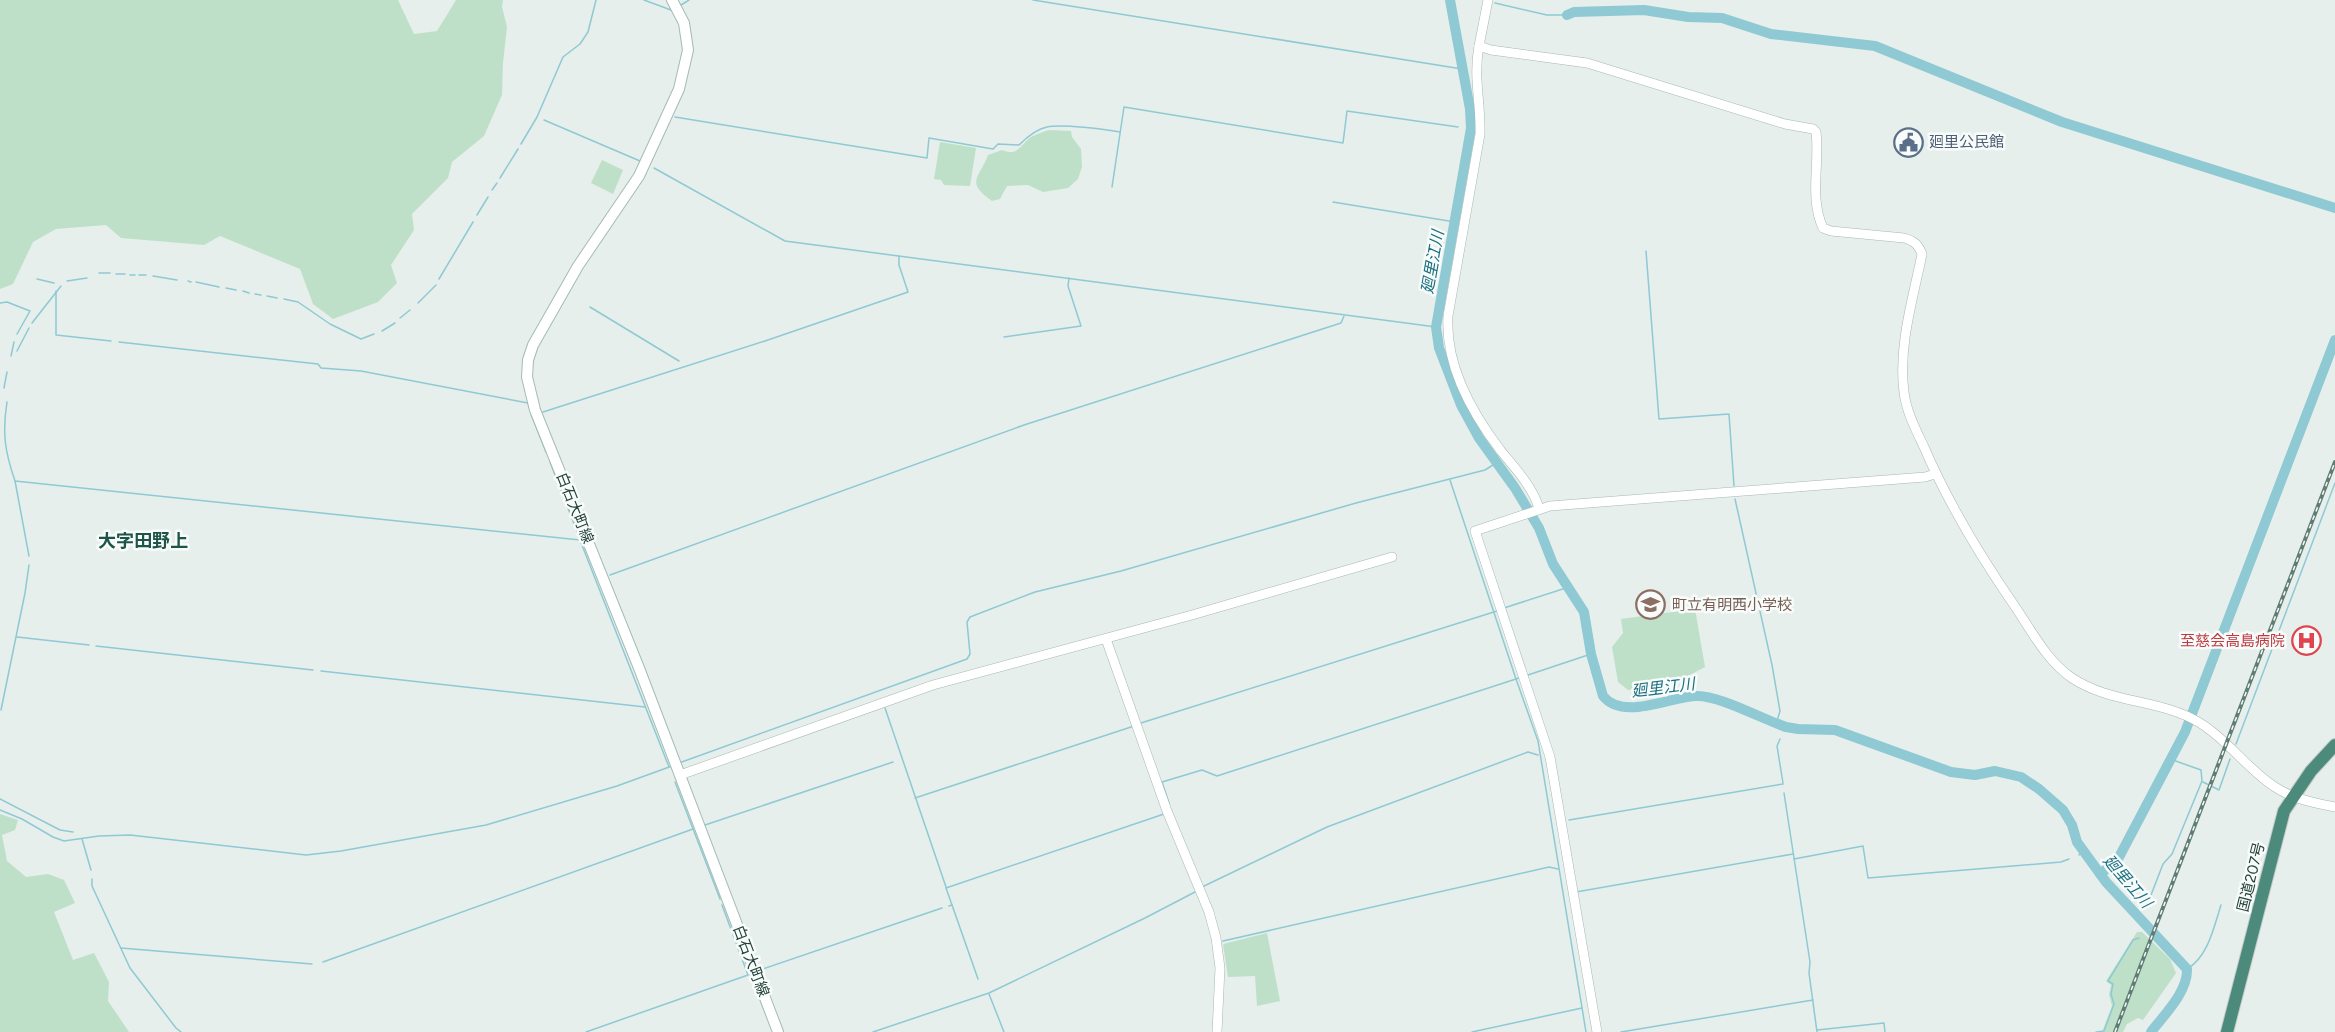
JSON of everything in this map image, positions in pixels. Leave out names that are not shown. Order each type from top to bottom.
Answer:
[{"type":"highway","name":"国道207号","points":[[2227,1032],[2284,811],[2311,771],[2335,745]]},
{"type":"main road","name":"白石大町線","points":[[672,0],[684,23],[688,50],[679,89],[639,176],[578,266],[533,345],[527,377],[536,410],[674,758],[778,1032]]},
{"type":"street","points":[[1488,0],[1475,66],[1480,134],[1448,316],[1448,345],[1467,394],[1484,426],[1528,486],[1537,509]]},
{"type":"street","points":[[1479,46],[1491,50],[1587,63],[1785,124],[1813,129],[1816,132],[1816,204],[1823,228],[1831,231],[1913,241],[1919,246],[1922,254],[1903,351],[1904,396],[1935,474],[1951,507],[2002,588],[2047,653],[2070,677],[2091,690],[2168,710],[2198,722],[2275,787],[2292,796],[2335,807]]},
{"type":"street","points":[[1597,1032],[1550,757],[1475,531],[1537,509],[1925,477],[1935,474]]},
{"type":"street","points":[[679,773],[933,685],[1106,639],[1392,557]]},
{"type":"street","points":[[1106,639],[1168,813],[1209,912],[1220,958],[1217,1032]]},
{"type":"green space","points":[[0,0],[398,0],[414,34],[437,31],[456,0],[503,0],[502,7],[507,27],[502,95],[484,136],[452,162],[448,178],[412,214],[414,230],[391,265],[397,283],[378,302],[333,319],[313,304],[300,269],[220,236],[204,245],[121,238],[106,225],[56,229],[33,242],[13,284],[0,289]]},
{"type":"green space","points":[[1049,130],[1071,131],[1072,137],[1081,149],[1082,167],[1078,179],[1068,188],[1043,192],[1028,185],[1007,186],[1000,199],[992,201],[978,189],[977,179],[988,155],[1002,150],[1015,151],[1031,137]]},
{"type":"green space","points":[[940,142],[976,148],[970,186],[944,185],[941,180],[934,179]]},
{"type":"green space","points":[[602,160],[623,170],[613,194],[591,183]]},
{"type":"green space","points":[[1695,609],[1705,667],[1669,686],[1628,690],[1618,682],[1612,647],[1623,633],[1621,619]]},
{"type":"green space","points":[[0,814],[18,820],[15,830],[2,835],[7,861],[26,877],[48,874],[64,880],[75,903],[54,912],[73,960],[94,953],[109,982],[108,1001],[129,1032],[0,1032]]},
{"type":"green space","points":[[2137,932],[2142,932],[2170,959],[2176,973],[2143,1020],[2138,1018],[2127,1024],[2123,1032],[2102,1032],[2112,1006],[2109,995],[2111,985],[2106,981]]},
{"type":"green space","points":[[1267,933],[1280,1001],[1257,1006],[1255,976],[1228,977],[1223,944]]},
{"type":"waterway","points":[[521,144],[537,117],[563,57],[580,44],[588,32],[596,0]]},
{"type":"waterway","points":[[644,0],[671,10]]},
{"type":"waterway","points":[[681,5],[689,0]]},
{"type":"waterway","points":[[1033,0],[1462,69]]},
{"type":"waterway","name":"廻里江川","points":[[1450,0],[1470,109],[1471,128],[1436,327],[1439,348],[1461,405],[1479,438],[1515,488],[1539,528],[1553,564],[1584,612],[1591,654],[1603,696],[1622,707],[1647,706],[1684,697],[1704,696],[1786,727],[1835,730],[1951,772],[1975,775],[1995,771],[2021,777],[2063,810],[2072,825],[2077,842],[2106,882],[2187,969],[2184,986],[2179,995],[2151,1032]]},
{"type":"waterway","points":[[1495,3],[1547,15],[1567,15]]},
{"type":"waterway","points":[[1567,15],[1574,12],[1644,10],[1688,17],[1722,18],[1771,34],[1875,46],[2062,122],[2335,208]]},
{"type":"waterway","points":[[1112,187],[1124,107],[1343,143],[1347,111],[1458,127]]},
{"type":"waterway","points":[[675,117],[927,158],[929,138],[993,149],[998,144],[1019,145],[1035,131],[1054,126],[1120,132]]},
{"type":"waterway","points":[[544,120],[640,161]]},
{"type":"waterway","points":[[500,178],[518,149]]},
{"type":"waterway","points":[[654,168],[785,241],[1436,327]]},
{"type":"waterway","points":[[492,190],[497,183]]},
{"type":"waterway","points":[[477,215],[488,197]]},
{"type":"waterway","points":[[1333,202],[1455,222]]},
{"type":"waterway","points":[[439,279],[473,222]]},
{"type":"waterway","points":[[1646,251],[1659,419],[1729,414],[1734,486]]},
{"type":"waterway","points":[[543,412],[765,341],[908,292],[899,265],[899,256]]},
{"type":"waterway","points":[[99,273],[110,273]]},
{"type":"waterway","points":[[116,274],[125,274]]},
{"type":"waterway","points":[[130,275],[135,275]]},
{"type":"waterway","points":[[139,275],[146,275]]},
{"type":"waterway","points":[[153,276],[177,280]]},
{"type":"waterway","points":[[67,281],[87,278]]},
{"type":"waterway","points":[[1004,337],[1081,326],[1068,286],[1069,278]]},
{"type":"waterway","points":[[37,279],[54,283]]},
{"type":"waterway","points":[[196,282],[219,287]]},
{"type":"waterway","points":[[418,303],[436,285]]},
{"type":"waterway","points":[[32,323],[61,286]]},
{"type":"waterway","points":[[226,288],[236,290]]},
{"type":"waterway","points":[[56,291],[56,335],[111,341]]},
{"type":"waterway","points":[[243,291],[249,293]]},
{"type":"waterway","points":[[255,294],[261,295]]},
{"type":"waterway","points":[[267,296],[277,298]]},
{"type":"waterway","points":[[284,299],[298,302],[330,324],[361,339],[374,334]]},
{"type":"waterway","points":[[0,303],[7,302],[30,311],[17,334]]},
{"type":"waterway","points":[[590,307],[679,361]]},
{"type":"waterway","points":[[400,318],[410,310]]},
{"type":"waterway","points":[[610,575],[1024,425],[1341,323],[1344,316]]},
{"type":"waterway","points":[[382,331],[395,323]]},
{"type":"waterway","points":[[17,351],[29,328]]},
{"type":"waterway","points":[[2100,874],[2117,861],[2185,732],[2335,340]]},
{"type":"waterway","points":[[11,356],[14,342]]},
{"type":"waterway","points":[[119,342],[318,364],[321,368],[361,371],[528,403],[529,407]]},
{"type":"waterway","points":[[4,388],[7,372]]},
{"type":"waterway","points":[[7,402],[5,442],[15,481],[580,540],[669,767]]},
{"type":"waterway","points":[[531,414],[546,452]]},
{"type":"waterway","points":[[550,462],[580,539]]},
{"type":"waterway","points":[[679,763],[967,659],[970,654],[967,622],[970,617],[1035,592],[1121,571],[1356,503],[1485,470],[1496,463]]},
{"type":"waterway","points":[[1450,480],[1516,679],[1521,677]]},
{"type":"waterway","points":[[15,481],[29,556]]},
{"type":"waterway","points":[[2236,744],[2335,483]]},
{"type":"waterway","points":[[1735,499],[1772,665],[1780,711],[1776,724]]},
{"type":"waterway","points":[[1,710],[29,565]]},
{"type":"waterway","points":[[1504,608],[1569,587]]},
{"type":"waterway","points":[[1141,723],[1497,611]]},
{"type":"waterway","points":[[17,637],[89,645]]},
{"type":"waterway","points":[[96,646],[313,670]]},
{"type":"waterway","points":[[1528,675],[1591,654]]},
{"type":"waterway","points":[[321,671],[645,707]]},
{"type":"waterway","points":[[1169,803],[1162,782],[1202,770],[1217,776],[1516,679],[1538,741],[1586,1032]]},
{"type":"waterway","points":[[885,708],[946,887]]},
{"type":"waterway","points":[[915,798],[1134,726]]},
{"type":"waterway","name":"廻里江川","points":[[1784,731],[1786,727]]},
{"type":"waterway","points":[[1780,739],[1777,746],[1783,783]]},
{"type":"waterway","points":[[1202,887],[1327,827],[1528,752],[1538,755]]},
{"type":"waterway","points":[[2146,908],[2163,864],[2172,854],[2202,781],[2201,770],[2170,759]]},
{"type":"waterway","points":[[2203,782],[2219,790],[2230,759]]},
{"type":"waterway","points":[[705,825],[893,762]]},
{"type":"waterway","points":[[0,810],[64,841],[99,836],[130,835],[306,855],[341,851],[486,825],[617,786],[672,766]]},
{"type":"waterway","points":[[675,782],[720,899]]},
{"type":"waterway","points":[[1569,820],[1783,784]]},
{"type":"waterway","points":[[1784,793],[1810,962],[1809,973],[1817,1032]]},
{"type":"waterway","points":[[0,799],[60,830],[73,832]]},
{"type":"waterway","points":[[949,906],[952,905],[946,888],[1164,814]]},
{"type":"waterway","points":[[323,962],[693,829]]},
{"type":"waterway","points":[[82,839],[91,870]]},
{"type":"waterway","points":[[1794,859],[1863,846],[1868,878],[2061,862],[2069,859]]},
{"type":"waterway","name":"廻里江川","points":[[2079,855],[2083,851]]},
{"type":"waterway","points":[[1576,892],[1793,854]]},
{"type":"waterway","points":[[1223,941],[1549,867],[1558,869]]},
{"type":"waterway","points":[[92,879],[92,886],[130,968],[181,1032]]},
{"type":"waterway","points":[[873,1032],[989,993],[1195,892]]},
{"type":"waterway","points":[[586,1032],[748,975],[722,905]]},
{"type":"waterway","points":[[952,905],[978,979]]},
{"type":"waterway","points":[[2187,969],[2194,964],[2205,949],[2221,905]]},
{"type":"waterway","points":[[760,970],[942,908]]},
{"type":"waterway","points":[[2096,1032],[2104,1031],[2114,1004],[2111,994],[2113,984],[2108,981],[2133,940],[2139,938]]},
{"type":"waterway","points":[[121,948],[312,964]]},
{"type":"waterway","points":[[989,994],[1004,1032]]},
{"type":"waterway","points":[[1621,1032],[1813,1000]]},
{"type":"waterway","points":[[1472,1032],[1582,1008]]},
{"type":"waterway","points":[[1817,1030],[1884,1023],[1885,1032]]},
{"type":"railway","points":[[2115,1032],[2335,462]]},
{"type":"place","name":"廻里公民館","points":[[1908,142]]},
{"type":"place","name":"町立有明西小学校","points":[[1651,605]]},
{"type":"place","name":"至慈会高島病院","points":[[2306,641]]},
{"type":"district","name":"大字田野上","points":[[143,541]]}]
